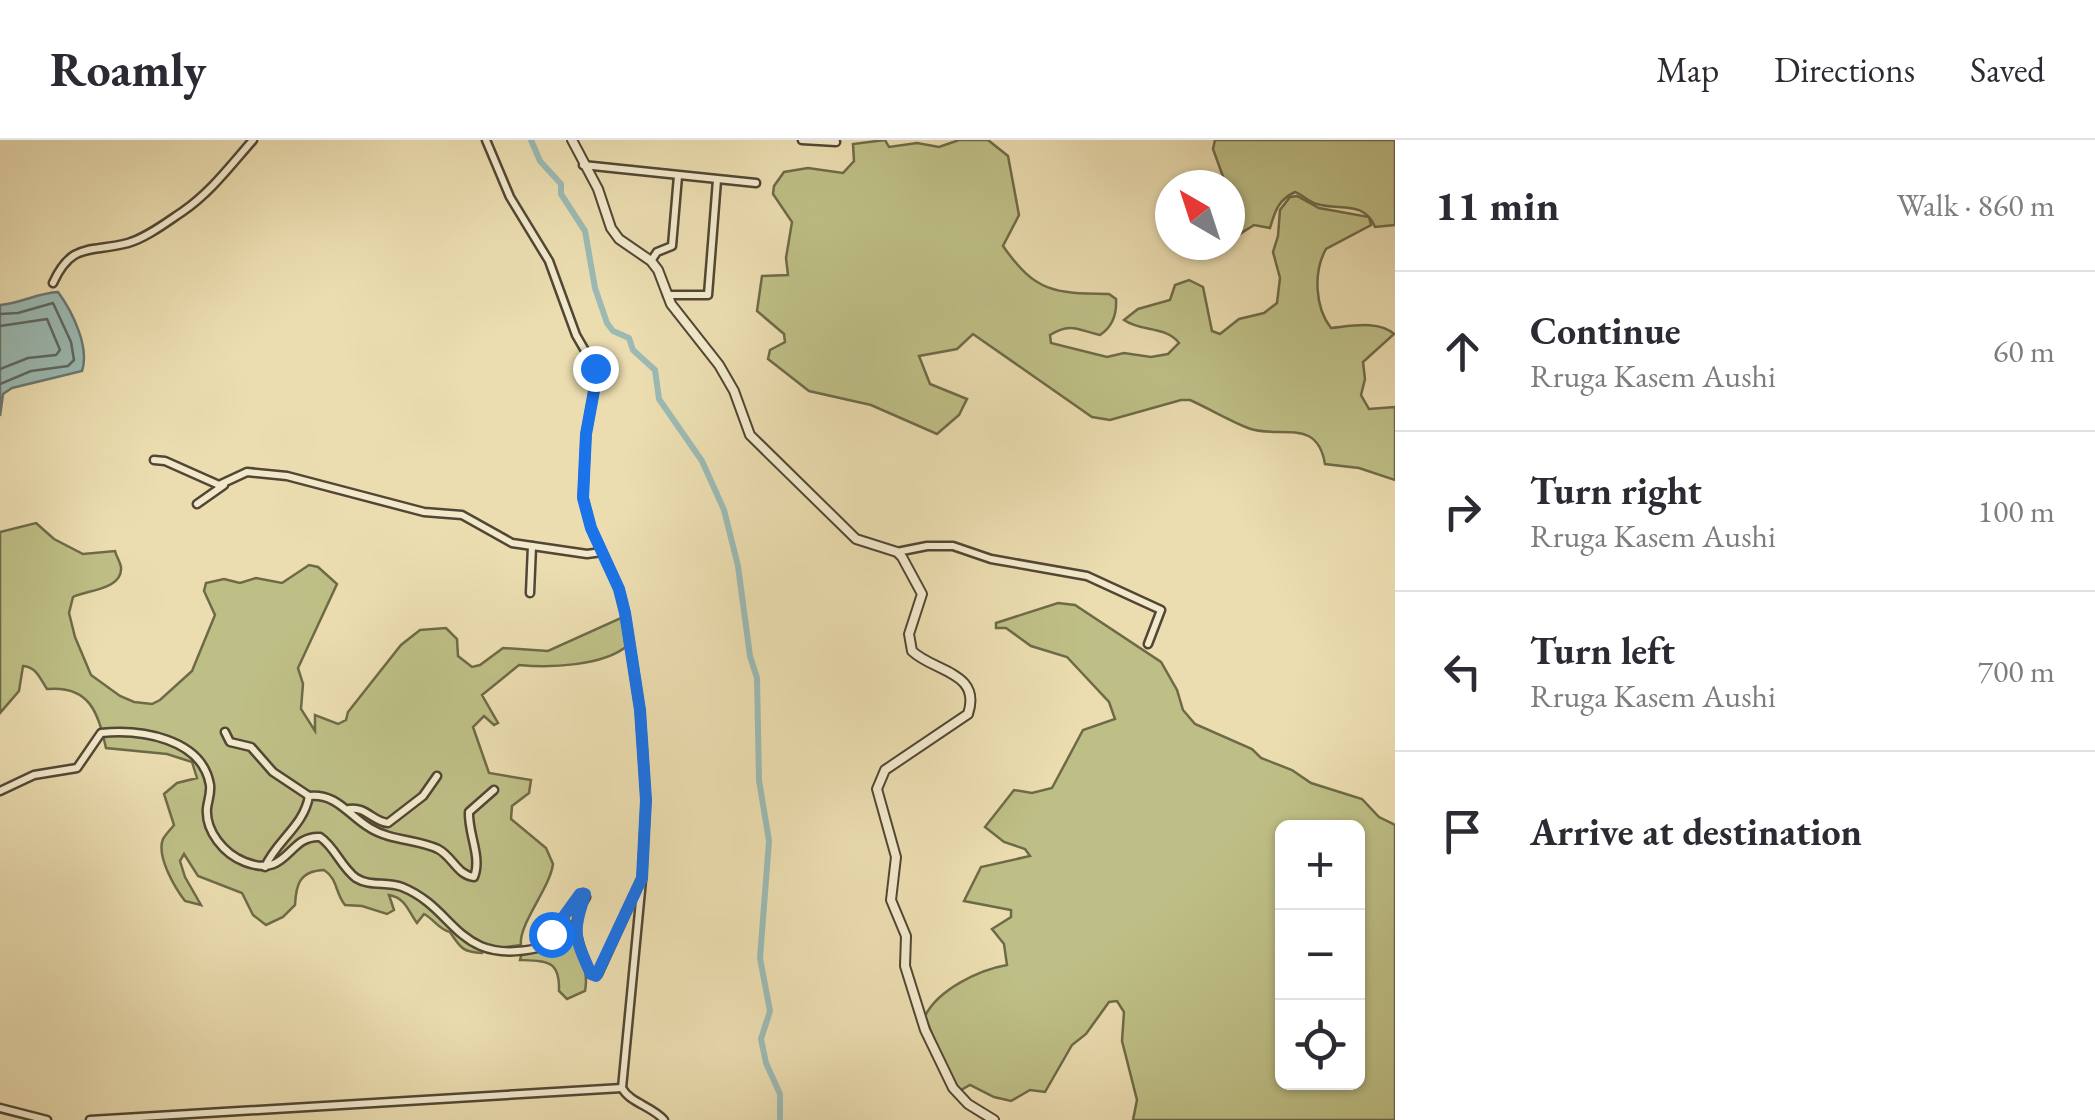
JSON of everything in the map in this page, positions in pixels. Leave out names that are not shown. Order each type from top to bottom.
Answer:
[{"type":"street","points":[[53,283],[58,268],[71,256],[94,247],[128,243],[184,210],[218,182],[253,140]]},
{"type":"street","points":[[486,140],[510,197],[548,261],[576,334],[595,368],[582,491],[591,528],[619,589],[625,613],[640,710],[646,800],[622,1088],[629,1098],[658,1112],[664,1120]]},
{"type":"street","points":[[572,140],[598,189],[614,233],[651,262],[660,275],[666,295],[734,391],[750,435],[856,540],[898,552],[953,546],[991,559],[1087,576],[1160,610],[1148,644]]},
{"type":"street","points":[[802,140],[836,142]]},
{"type":"street","points":[[583,165],[756,183]]},
{"type":"street","points":[[651,262],[657,252],[672,246],[678,176]]},
{"type":"street","points":[[666,295],[708,295],[717,180]]},
{"type":"street","points":[[154,460],[165,461],[214,484],[224,484]]},
{"type":"street","points":[[198,504],[248,472],[287,476],[424,512],[462,515],[512,543],[587,554],[602,552]]},
{"type":"street","points":[[530,592],[532,546]]},
{"type":"street","points":[[898,552],[922,594],[909,634],[912,651],[961,678],[968,688],[971,707],[964,718],[885,770],[878,781],[878,798],[897,865],[891,900],[906,936],[906,970],[925,1030],[947,1078],[962,1098],[994,1120]]},
{"type":"street","points":[[0,791],[34,775],[76,768],[97,735],[104,732],[178,743],[188,750],[210,783],[206,811],[214,836],[237,858],[266,867],[279,864],[304,840],[320,837],[358,879],[411,892],[460,934],[487,949],[538,948],[583,893],[586,896],[575,921],[576,936],[591,974],[596,976],[642,878]]},
{"type":"street","points":[[225,732],[230,742],[251,747],[273,772],[309,796],[336,800],[366,826],[386,836],[438,849],[462,873],[474,877],[478,870],[469,812],[494,790]]},
{"type":"street","points":[[348,810],[359,808],[388,823],[423,796],[437,776]]},
{"type":"street","points":[[266,867],[272,853],[297,825],[309,796]]},
{"type":"street","points":[[90,1120],[622,1088]]},
{"type":"street","points":[[0,1108],[47,1120]]},
{"type":"green space","points":[[885,140],[889,147],[917,143],[939,147],[959,140],[988,140],[1008,156],[1019,215],[1003,246],[1037,282],[1060,291],[1109,294],[1116,299],[1113,320],[1100,335],[1069,328],[1050,335],[1051,343],[1107,357],[1124,353],[1151,357],[1168,354],[1179,343],[1174,338],[1124,320],[1138,309],[1170,300],[1175,285],[1189,280],[1203,287],[1212,331],[1220,334],[1239,319],[1264,313],[1277,303],[1280,278],[1273,252],[1280,210],[1290,197],[1297,196],[1319,208],[1369,217],[1371,225],[1326,249],[1319,268],[1318,290],[1331,328],[1373,325],[1394,334],[1363,362],[1365,379],[1361,395],[1369,409],[1395,407],[1395,480],[1359,468],[1325,464],[1321,449],[1305,435],[1248,428],[1190,400],[1110,420],[1092,417],[973,334],[957,349],[919,356],[930,384],[967,399],[959,415],[937,434],[871,405],[809,391],[768,359],[770,350],[785,342],[784,334],[757,311],[762,276],[788,275],[786,258],[792,222],[773,194],[774,186],[784,172],[808,168],[843,173],[854,161],[853,144]]},
{"type":"green space","points":[[1215,140],[1395,140],[1395,225],[1375,227],[1358,210],[1314,203],[1295,192],[1278,207],[1270,228],[1254,225],[1245,231],[1245,170],[1221,170],[1213,149]]},
{"type":"green space","points":[[36,523],[54,539],[83,554],[115,551],[120,575],[110,585],[73,597],[69,613],[91,675],[134,702],[152,704],[160,700],[192,671],[215,615],[204,591],[206,583],[224,579],[240,583],[256,578],[282,583],[309,565],[318,567],[337,584],[298,668],[303,684],[301,709],[315,731],[315,715],[338,724],[346,720],[348,712],[401,645],[420,630],[446,628],[457,639],[458,656],[472,667],[503,648],[548,651],[623,617],[627,646],[617,653],[576,664],[519,665],[482,695],[498,723],[494,725],[484,716],[473,727],[489,773],[531,780],[529,793],[512,806],[511,819],[546,848],[553,864],[524,927],[521,945],[499,948],[484,944],[482,953],[466,950],[450,932],[424,914],[417,923],[403,902],[389,895],[394,910],[387,914],[345,905],[324,870],[304,876],[298,885],[295,905],[283,917],[266,925],[253,915],[242,893],[198,876],[184,854],[180,861],[185,877],[201,905],[185,901],[162,854],[163,839],[174,825],[164,794],[177,783],[197,778],[192,762],[167,754],[106,748],[90,704],[73,692],[47,689],[28,667],[23,666],[19,691],[0,713],[0,532]]},
{"type":"green space","points":[[1058,603],[1075,605],[1161,662],[1183,710],[1195,724],[1252,749],[1261,758],[1292,770],[1311,783],[1362,799],[1379,817],[1395,825],[1395,1120],[1133,1120],[1137,1100],[1122,1041],[1124,1012],[1117,1001],[1109,1002],[1086,1034],[1072,1045],[1045,1092],[1030,1090],[1011,1101],[970,1085],[959,1091],[925,1016],[939,998],[960,983],[1007,965],[1004,944],[992,929],[1011,917],[1011,910],[964,901],[981,867],[1030,856],[1025,849],[1004,842],[985,827],[1014,790],[1032,793],[1052,788],[1083,730],[1115,719],[1109,702],[1067,657],[1031,646],[1006,628],[996,628],[996,623]]},
{"type":"green space","points":[[566,918],[572,922],[586,981],[585,991],[567,999],[559,991],[557,973],[550,964],[520,960],[523,949],[544,944]]},
{"type":"water","points":[[58,292],[82,340],[82,371],[12,388],[3,394],[0,416],[0,305]]},
{"type":"waterway","points":[[531,140],[540,161],[561,184],[561,194],[585,231],[595,288],[607,323],[613,331],[629,338],[633,350],[655,370],[659,399],[702,461],[724,510],[757,678],[759,780],[769,841],[760,958],[770,1011],[761,1039],[766,1063],[780,1094],[780,1120]]},
{"type":"route","points":[[551,934],[580,894],[585,894],[575,921],[576,936],[591,974],[596,976],[642,878],[645,762],[632,648],[619,589],[591,528],[583,498],[582,475],[595,368]]}]
